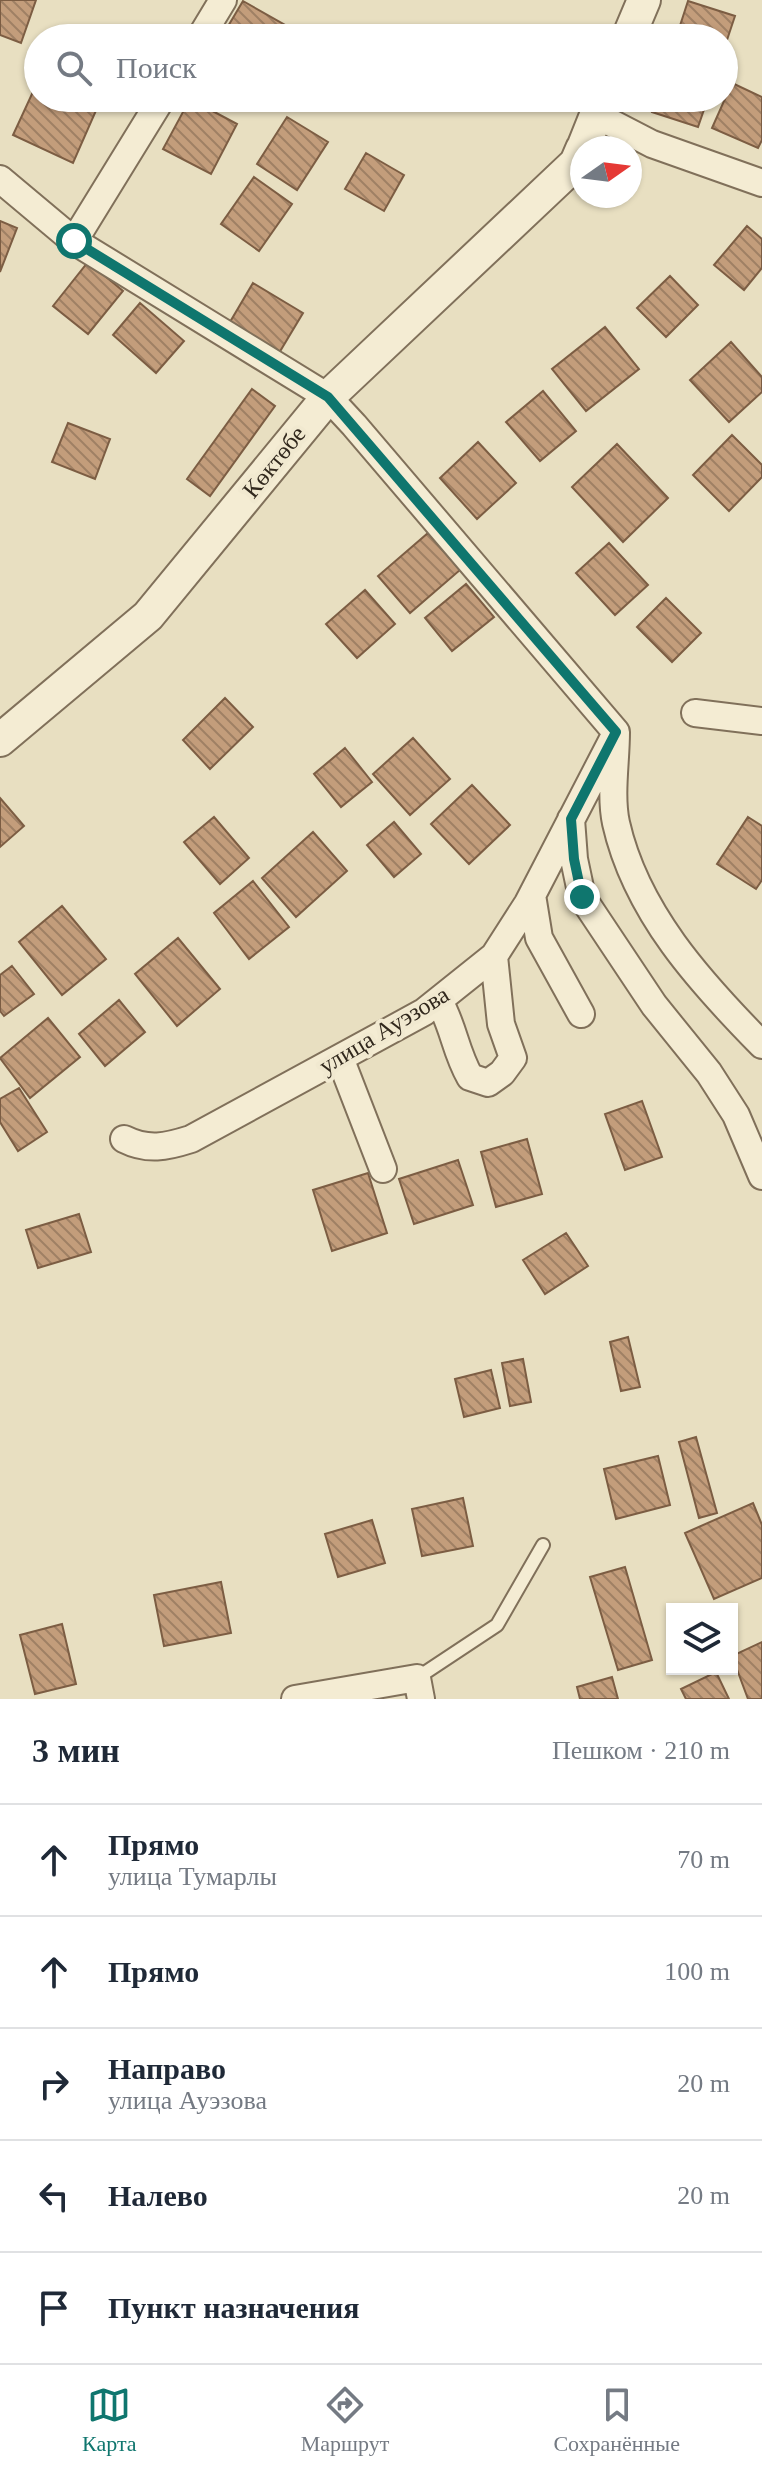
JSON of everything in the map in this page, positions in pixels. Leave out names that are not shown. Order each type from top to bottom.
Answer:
[{"type":"street","points":[[208,24],[223,0]]},
{"type":"street","points":[[634,24],[644,0]]},
{"type":"street","points":[[74,241],[153,112]]},
{"type":"street","name":"Көктөбе","points":[[588,136],[598,112]]},
{"type":"street","points":[[607,112],[652,144],[762,183]]},
{"type":"street","name":"Көктөбе","points":[[0,740],[148,616],[328,397],[570,169]]},
{"type":"street","points":[[0,179],[74,241],[328,397],[616,732],[615,821],[642,893],[672,943],[762,1045]]},
{"type":"street","points":[[695,713],[762,721]]},
{"type":"street","name":"улица Ауэзова","points":[[124,1139],[138,1146],[164,1148],[191,1139],[439,1001],[494,956],[532,895],[616,732]]},
{"type":"street","points":[[571,819],[574,859],[582,897],[654,1005],[709,1073],[736,1115],[762,1176]]},
{"type":"street","points":[[532,895],[539,938],[581,1014]]},
{"type":"street","points":[[439,1001],[453,1026],[462,1064],[470,1077],[488,1083],[502,1073],[513,1058],[501,1024],[494,956]]},
{"type":"street","points":[[340,1058],[383,1169]]},
{"type":"street","points":[[295,1699],[419,1689]]},
{"type":"lane","points":[[419,1689],[497,1625],[543,1545]]},
{"type":"building","points":[[0,0],[36,0],[28,24],[24,24],[21,43],[0,35]]},
{"type":"building","points":[[243,1],[283,24],[229,24]]},
{"type":"building","points":[[688,1],[735,16],[732,24],[681,24]]},
{"type":"building","points":[[738,86],[762,97],[762,140],[758,148],[712,128],[719,112],[738,112]]},
{"type":"building","points":[[24,111],[95,112],[73,163],[13,135]]},
{"type":"building","points":[[183,112],[214,112],[237,124],[211,174],[163,149]]},
{"type":"building","points":[[652,112],[703,112],[698,127]]},
{"type":"building","points":[[287,117],[328,142],[297,190],[257,164]]},
{"type":"building","points":[[366,153],[404,175],[384,211],[345,189]]},
{"type":"building","points":[[254,177],[292,204],[259,251],[221,224]]},
{"type":"building","points":[[0,221],[17,228],[0,272]]},
{"type":"building","points":[[747,226],[762,239],[762,268],[744,290],[714,265]]},
{"type":"building","points":[[88,262],[123,291],[88,334],[53,306]]},
{"type":"building","points":[[670,276],[698,305],[666,337],[637,308]]},
{"type":"building","points":[[253,283],[303,313],[279,353],[230,322]]},
{"type":"building","points":[[140,303],[184,341],[156,373],[113,335]]},
{"type":"building","points":[[605,327],[639,369],[586,411],[552,369]]},
{"type":"building","points":[[731,342],[762,377],[762,392],[729,422],[690,380]]},
{"type":"building","points":[[252,389],[275,406],[210,496],[187,479]]},
{"type":"building","points":[[543,391],[576,431],[540,461],[506,422]]},
{"type":"building","points":[[68,423],[110,439],[95,479],[52,462]]},
{"type":"building","points":[[732,435],[762,465],[762,477],[729,511],[693,475]]},
{"type":"building","points":[[478,442],[516,483],[477,519],[440,478]]},
{"type":"building","points":[[617,444],[668,498],[623,542],[572,487]]},
{"type":"building","points":[[428,533],[460,570],[410,613],[378,576]]},
{"type":"building","points":[[609,543],[648,585],[615,615],[576,573]]},
{"type":"building","points":[[466,584],[494,617],[452,651],[425,618]]},
{"type":"building","points":[[365,590],[395,624],[357,658],[326,624]]},
{"type":"building","points":[[666,598],[701,633],[672,662],[637,627]]},
{"type":"building","points":[[225,698],[253,727],[210,769],[183,740]]},
{"type":"building","points":[[413,738],[450,779],[410,815],[373,774]]},
{"type":"building","points":[[345,748],[372,782],[341,807],[314,774]]},
{"type":"building","points":[[472,785],[510,825],[469,864],[431,824]]},
{"type":"building","points":[[0,798],[24,826],[0,847]]},
{"type":"building","points":[[214,817],[249,858],[220,884],[184,842]]},
{"type":"building","points":[[748,817],[762,826],[762,880],[756,889],[717,864]]},
{"type":"building","points":[[394,822],[421,854],[394,877],[367,845]]},
{"type":"building","points":[[313,832],[347,871],[296,917],[262,878]]},
{"type":"building","points":[[253,881],[289,927],[249,959],[214,913]]},
{"type":"building","points":[[62,906],[106,959],[62,995],[19,942]]},
{"type":"building","points":[[178,938],[220,989],[177,1026],[135,974]]},
{"type":"building","points":[[12,966],[34,994],[4,1016],[0,1011],[0,975]]},
{"type":"building","points":[[119,1000],[145,1032],[105,1066],[79,1034]]},
{"type":"building","points":[[48,1018],[80,1057],[30,1098],[0,1058]]},
{"type":"building","points":[[19,1088],[47,1132],[18,1151],[0,1122],[0,1099]]},
{"type":"building","points":[[642,1101],[662,1157],[625,1170],[605,1114]]},
{"type":"building","points":[[527,1139],[542,1194],[496,1207],[481,1152]]},
{"type":"building","points":[[458,1160],[473,1205],[414,1224],[399,1179]]},
{"type":"building","points":[[368,1173],[387,1233],[332,1251],[313,1190]]},
{"type":"building","points":[[79,1214],[91,1252],[38,1268],[26,1230]]},
{"type":"building","points":[[566,1233],[588,1266],[545,1294],[523,1260]]},
{"type":"building","points":[[628,1337],[640,1387],[621,1391],[610,1342]]},
{"type":"building","points":[[523,1359],[531,1402],[510,1406],[502,1363]]},
{"type":"building","points":[[491,1370],[500,1408],[464,1417],[455,1379]]},
{"type":"building","points":[[696,1437],[717,1513],[699,1518],[679,1442]]},
{"type":"building","points":[[658,1456],[670,1505],[616,1519],[604,1469]]},
{"type":"building","points":[[463,1498],[473,1546],[422,1556],[412,1509]]},
{"type":"building","points":[[753,1503],[762,1525],[762,1578],[714,1599],[685,1533]]},
{"type":"building","points":[[372,1520],[385,1563],[338,1577],[325,1534]]},
{"type":"building","points":[[625,1567],[652,1660],[618,1670],[590,1577]]},
{"type":"building","points":[[221,1582],[231,1633],[164,1646],[154,1595]]},
{"type":"building","points":[[62,1624],[76,1684],[35,1694],[20,1635]]},
{"type":"building","points":[[762,1642],[762,1699],[748,1699],[738,1672],[738,1653]]},
{"type":"building","points":[[710,1675],[717,1675],[729,1699],[686,1699],[681,1689]]},
{"type":"building","points":[[612,1677],[618,1699],[580,1699],[577,1687]]},
{"type":"route","points":[[74,241],[328,397],[616,732],[571,819],[574,859],[582,897]]}]
